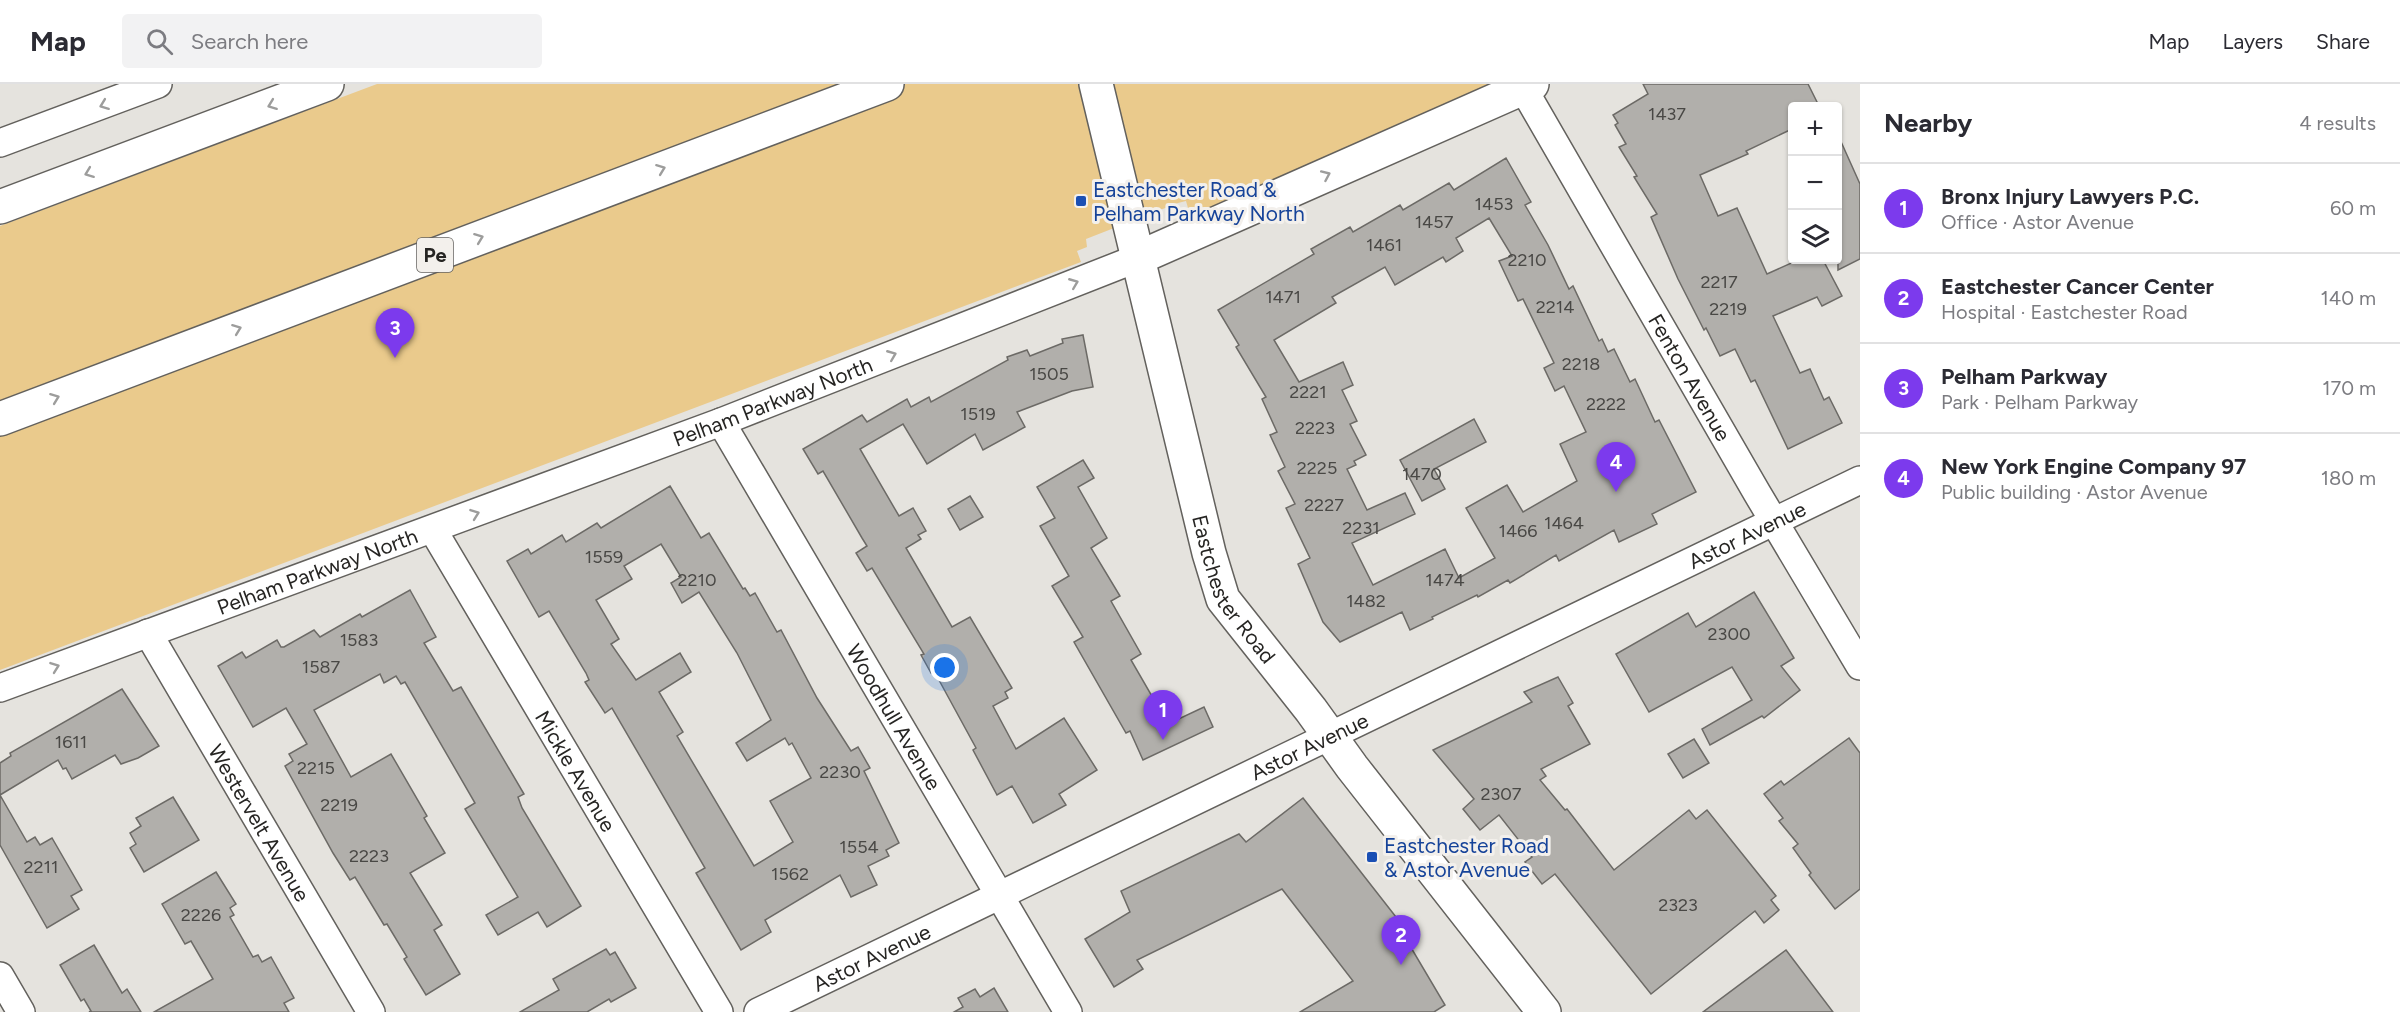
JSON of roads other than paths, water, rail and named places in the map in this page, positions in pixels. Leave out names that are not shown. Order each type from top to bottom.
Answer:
[{"type":"main road","points":[[0,207],[327,84]]},
{"type":"main road","name":"Pe","points":[[0,419],[887,84]]},
{"type":"main road","name":"Eastchester Road","points":[[1096,84],[1209,553],[1223,599],[1544,1012]]},
{"type":"main road","name":"Pelham Parkway North","points":[[1138,258],[1527,86]]},
{"type":"street","points":[[0,143],[158,84]]},
{"type":"street","name":"Fenton Avenue","points":[[1527,86],[1774,522],[1860,666]]},
{"type":"street","name":"Pelham Parkway North","points":[[0,687],[433,530],[721,422],[1138,258]]},
{"type":"street","name":"Woodhull Avenue","points":[[721,422],[1068,1012]]},
{"type":"street","name":"Astor Avenue","points":[[758,1012],[1860,480]]},
{"type":"street","name":"Mickle Avenue","points":[[433,530],[719,1012]]},
{"type":"street","name":"Westervelt Avenue","points":[[148,633],[371,1012]]},
{"type":"street","points":[[0,976],[21,1012]]},
{"type":"place","name":"Eastchester Road & Pelham Parkway North","points":[[1081,201]]},
{"type":"place","name":"Pelham Parkway","points":[[395,358]]},
{"type":"place","name":"New York Engine Company 97","points":[[1616,492]]},
{"type":"place","name":"Bronx Injury Lawyers P.C.","points":[[1163,740]]},
{"type":"place","name":"Eastchester Road & Astor Avenue","points":[[1372,857]]},
{"type":"place","name":"Eastchester Cancer Center","points":[[1401,965]]}]
